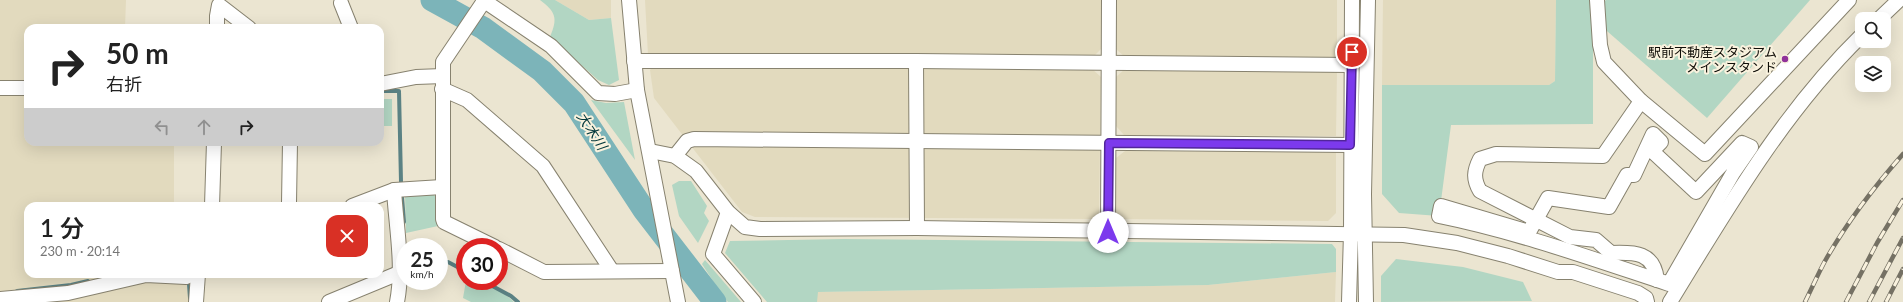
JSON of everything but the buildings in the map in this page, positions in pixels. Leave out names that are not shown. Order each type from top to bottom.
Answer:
[{"type":"street","points":[[629,0],[637,90],[678,302]]},
{"type":"street","points":[[1108,232],[1109,0]]},
{"type":"street","points":[[1352,0],[1350,145],[1366,302]]},
{"type":"street","points":[[1349,302],[1358,234],[1368,0]]},
{"type":"street","points":[[1597,0],[1600,45],[1604,62],[1641,101],[1705,154],[1849,0]]},
{"type":"street","points":[[1886,12],[1899,0]]},
{"type":"street","points":[[477,238],[444,222],[442,219],[442,83],[443,62],[460,39],[482,2],[551,46],[598,93],[615,94],[637,90]]},
{"type":"street","points":[[216,3],[216,24]]},
{"type":"street","points":[[216,3],[244,24]]},
{"type":"street","points":[[341,3],[349,24]]},
{"type":"street","points":[[1670,302],[1744,181],[1792,115],[1846,51],[1855,43]]},
{"type":"street","points":[[634,61],[916,61],[1352,65]]},
{"type":"street","points":[[916,61],[917,228]]},
{"type":"street","points":[[384,83],[416,76],[442,83],[467,100],[543,166],[612,271]]},
{"type":"street","points":[[0,88],[24,88]]},
{"type":"street","points":[[1641,101],[1603,156],[1496,154],[1480,159],[1475,169],[1475,183],[1480,191],[1570,236],[1596,240],[1612,253],[1634,252],[1651,261],[1656,271],[1657,280]]},
{"type":"street","points":[[1653,134],[1661,142],[1652,151],[1696,192],[1742,143],[1751,148],[1733,173],[1669,284],[1546,244],[1473,223],[1439,216],[1440,206],[1529,232],[1535,218],[1548,198],[1609,207],[1627,175],[1634,174],[1653,134]]},
{"type":"street","points":[[675,156],[687,141],[694,139],[1350,145]]},
{"type":"street","points":[[212,202],[214,146]]},
{"type":"street","points":[[288,202],[290,146]]},
{"type":"street","points":[[650,151],[675,156],[696,171],[728,212],[745,227],[760,229],[917,228],[1108,232],[1358,234],[1404,236],[1457,243],[1508,256],[1558,272],[1573,272],[1638,293],[1646,298],[1647,302]]},
{"type":"street","points":[[362,202],[394,190],[442,187]]},
{"type":"street","points":[[394,190],[397,238]]},
{"type":"street","points":[[728,212],[713,254],[754,302]]},
{"type":"street","points":[[1546,244],[1551,227]]},
{"type":"street","points":[[508,254],[544,272],[672,271]]},
{"type":"street","points":[[329,302],[396,273]]},
{"type":"street","points":[[0,299],[68,293],[133,278]]},
{"type":"street","points":[[196,302],[198,278]]},
{"type":"street","points":[[397,302],[400,290]]},
{"type":"shaded area","points":[[0,0],[126,0],[125,24],[24,24],[24,84],[0,84]]},
{"type":"shaded area","points":[[555,0],[611,0],[611,18],[589,20]]},
{"type":"shaded area","points":[[645,0],[1101,0],[1101,49],[1093,57],[648,55]]},
{"type":"shaded area","points":[[1117,0],[1337,0],[1337,59],[1126,58],[1116,49]]},
{"type":"shaded area","points":[[1383,0],[1556,0],[1555,81],[1549,85],[1382,85]]},
{"type":"shaded area","points":[[654,66],[1091,68],[1101,77],[1099,214],[1094,219],[755,217],[742,212],[654,98],[650,70]]},
{"type":"shaded area","points":[[1126,68],[1337,70],[1336,136],[1124,135],[1116,126],[1116,77]]},
{"type":"shaded area","points":[[0,92],[24,93],[24,146],[174,146],[174,202],[24,202],[24,278],[187,278],[190,280],[192,302],[0,302]]},
{"type":"shaded area","points":[[1125,151],[1336,152],[1336,213],[1328,221],[1121,219],[1115,214],[1116,158]]},
{"type":"shaded area","points":[[1336,272],[1335,302],[817,302],[817,292],[1208,285]]},
{"type":"green space","points":[[540,0],[555,0],[589,20],[611,18],[619,80],[609,85],[598,80],[550,37],[555,20],[554,16],[549,8]]},
{"type":"green space","points":[[1556,0],[1593,0],[1593,124],[1451,125],[1439,216],[1399,213],[1382,194],[1382,85],[1549,85],[1555,81]]},
{"type":"green space","points":[[1606,0],[1810,0],[1707,118],[1600,25],[1600,6]]},
{"type":"green space","points":[[384,99],[392,99],[392,126],[384,126]]},
{"type":"green space","points":[[591,100],[606,103],[624,102],[635,160]]},
{"type":"green space","points":[[679,181],[691,181],[707,206],[704,213],[709,221],[698,243],[679,216],[672,185]]},
{"type":"green space","points":[[433,193],[437,199],[438,226],[406,233],[405,195]]},
{"type":"green space","points":[[844,239],[1332,244],[1336,249],[1336,272],[1208,285],[818,292],[817,302],[767,302],[725,253],[730,241]]},
{"type":"green space","points":[[1396,259],[1463,267],[1523,282],[1532,301],[1381,302],[1381,276]]},
{"type":"green space","points":[[705,260],[741,302],[728,302],[724,298],[702,264]]},
{"type":"green space","points":[[464,290],[497,290],[514,302],[471,302],[463,298]]},
{"type":"waterway","name":"大木川","points":[[432,0],[483,28],[542,71],[574,103],[644,210],[715,302]]},
{"type":"waterway","points":[[384,91],[399,91],[401,182]]},
{"type":"waterway","points":[[402,197],[404,222]]},
{"type":"waterway","points":[[448,262],[456,266]]},
{"type":"waterway","points":[[17,291],[71,285],[88,281]]},
{"type":"waterway","points":[[189,284],[190,298]]},
{"type":"waterway","points":[[500,290],[518,302]]},
{"type":"railway","points":[[1805,302],[1825,261],[1842,232],[1871,192],[1903,154]]},
{"type":"railway","points":[[1846,302],[1877,243],[1903,200]]},
{"type":"railway","points":[[1869,302],[1903,238]]},
{"type":"railway","points":[[1886,302],[1903,269]]},
{"type":"place","name":"駅前不動産スタジアム メインスタンド","points":[[1785,59]]},
{"type":"route","points":[[1108,232],[1109,143],[1350,145],[1352,52]]}]
